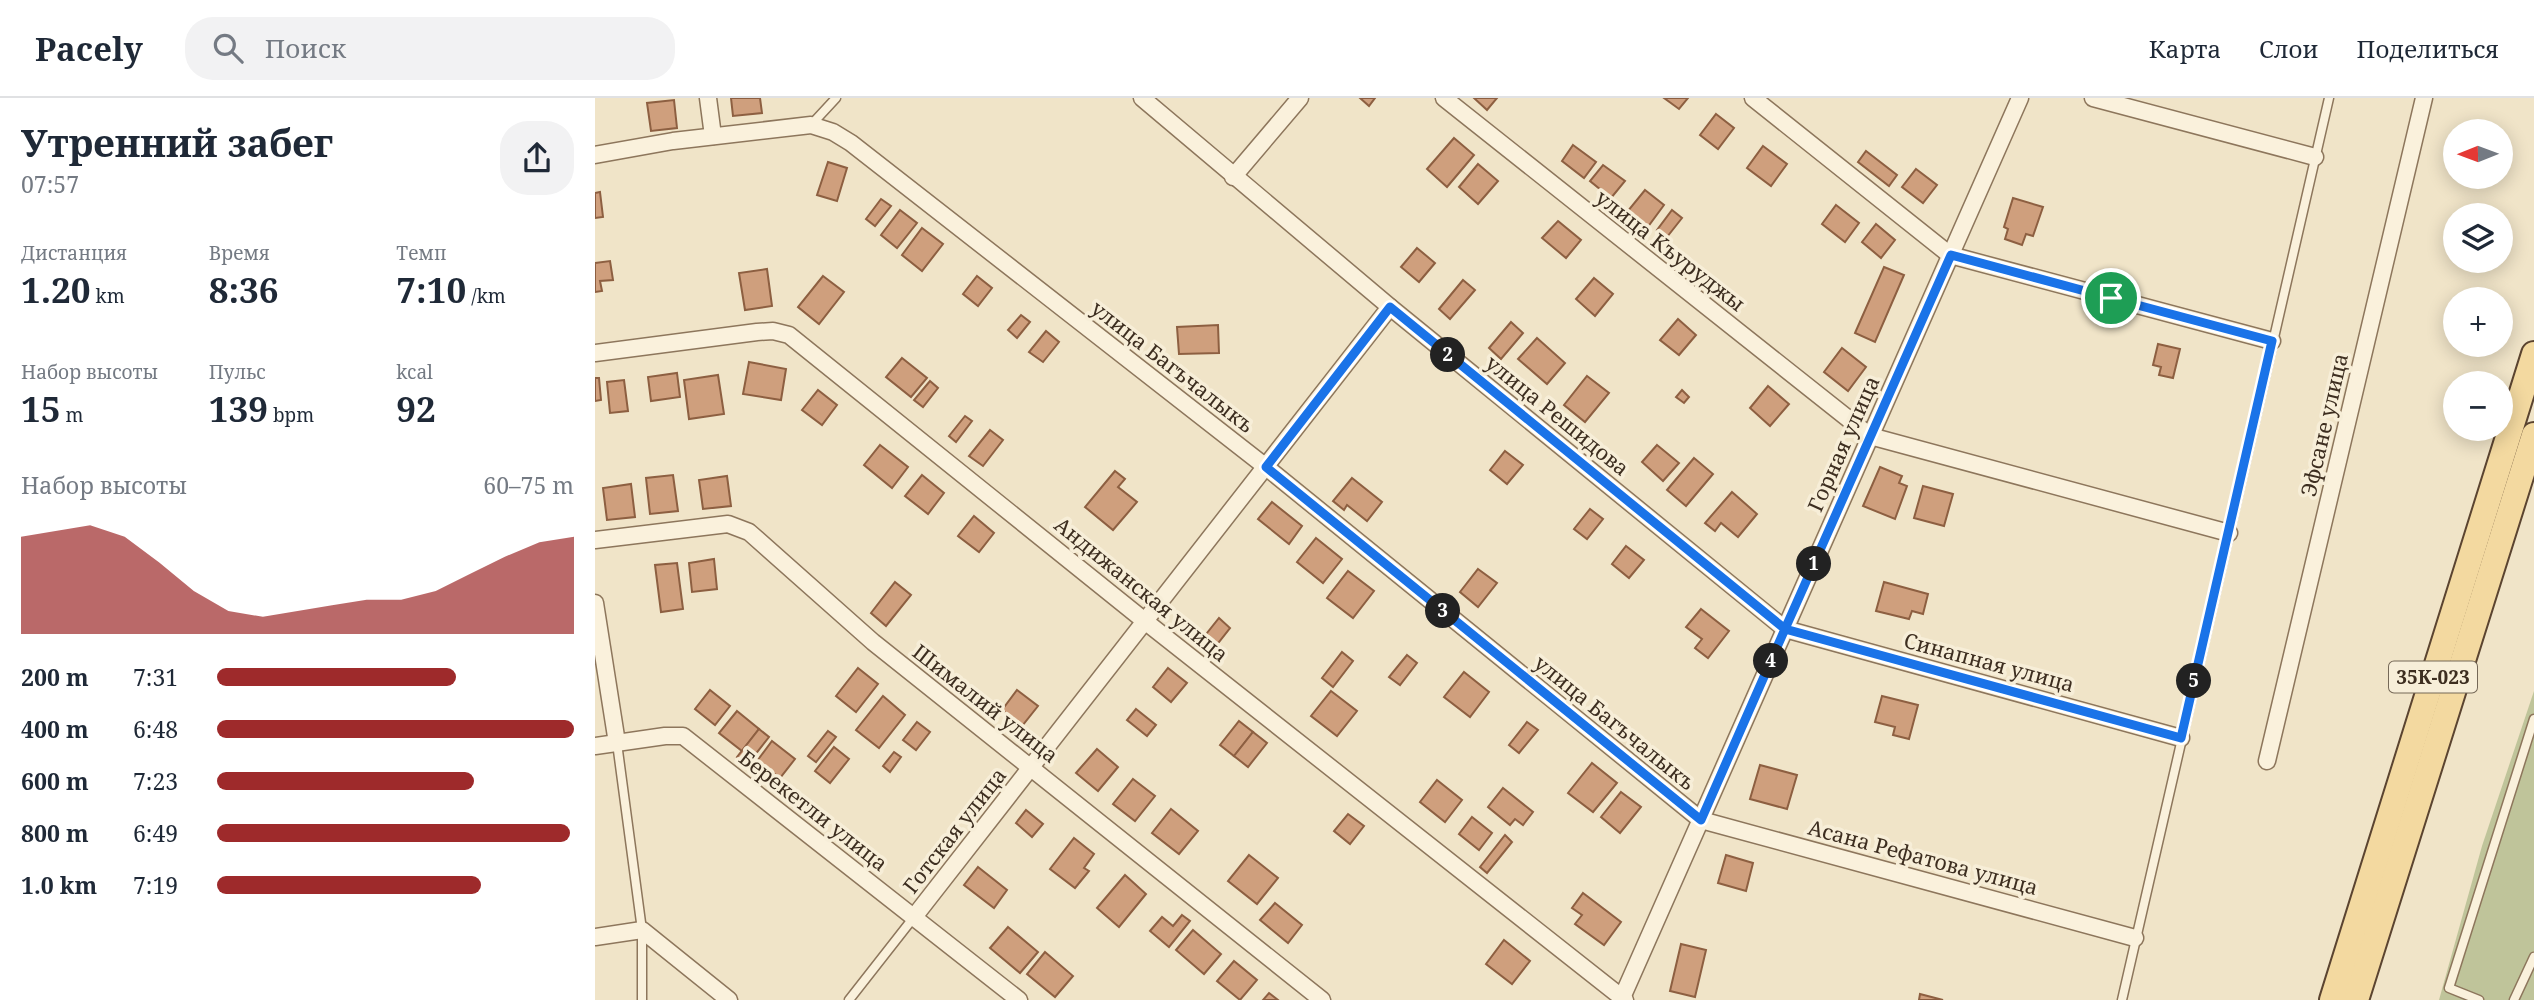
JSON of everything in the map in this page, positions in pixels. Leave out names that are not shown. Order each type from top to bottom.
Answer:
[{"type":"main road","name":"35К-023","points":[[2332,1000],[2534,354]]},
{"type":"main road","name":"35К-023","points":[[2356,1000],[2534,435]]},
{"type":"street","points":[[708,98],[713,136]]},
{"type":"street","name":"улица Решидова","points":[[1143,98],[1233,177],[1390,307],[1785,629]]},
{"type":"street","points":[[1233,177],[1300,98]]},
{"type":"street","name":"улица Къуруджы","points":[[1444,98],[1870,436]]},
{"type":"street","points":[[1753,98],[1951,255],[2272,341]]},
{"type":"street","name":"Горная улица","points":[[1622,1000],[2020,98]]},
{"type":"street","points":[[2093,98],[2315,157]]},
{"type":"street","name":"Эфсане улица","points":[[2267,761],[2424,98]]},
{"type":"street","name":"улица Багъчалыкъ","points":[[595,155],[673,141],[811,125],[833,132],[851,143],[1266,467],[1701,820]]},
{"type":"street","name":"Готская улица","points":[[914,917],[1390,307]]},
{"type":"street","name":"Андижанская улица","points":[[595,353],[757,332],[773,331],[789,335],[1622,1000]]},
{"type":"street","points":[[1870,436],[2229,533]]},
{"type":"street","name":"Шималий улица","points":[[595,540],[717,525],[739,527],[749,532],[873,642],[1322,1000]]},
{"type":"street","points":[[595,603],[617,743]]},
{"type":"street","name":"Синапная улица","points":[[1785,629],[2181,738]]},
{"type":"street","name":"Берекетли улица","points":[[595,746],[683,736],[1019,1000]]},
{"type":"street","name":"Асана Рефатова улица","points":[[1701,820],[2135,938]]},
{"type":"street","points":[[595,937],[642,930],[729,1000]]},
{"type":"lane","points":[[811,125],[836,98]]},
{"type":"lane","points":[[2122,1000],[2329,98]]},
{"type":"lane","points":[[2479,1000],[2449,988],[2534,719]]},
{"type":"lane","points":[[617,743],[642,930],[642,1000]]},
{"type":"lane","points":[[849,1000],[914,917]]},
{"type":"lane","points":[[2514,1000],[2534,957]]},
{"type":"green space","points":[[2534,691],[2534,1000],[2439,1000],[2482,846]]},
{"type":"building","points":[[731,98],[760,98],[762,113],[733,116]]},
{"type":"building","points":[[1360,98],[1375,98],[1369,106]]},
{"type":"building","points":[[1474,98],[1497,98],[1487,110]]},
{"type":"building","points":[[1664,98],[1688,98],[1679,109]]},
{"type":"building","points":[[674,100],[677,128],[651,131],[647,103]]},
{"type":"building","points":[[1716,114],[1734,128],[1718,149],[1700,135]]},
{"type":"building","points":[[1454,138],[1474,155],[1447,187],[1427,169]]},
{"type":"building","points":[[1573,145],[1596,162],[1584,178],[1562,161]]},
{"type":"building","points":[[1763,146],[1787,164],[1771,186],[1747,168]]},
{"type":"building","points":[[1866,151],[1897,175],[1889,186],[1858,162]]},
{"type":"building","points":[[828,162],[847,168],[837,201],[817,195]]},
{"type":"building","points":[[1478,164],[1498,181],[1478,204],[1459,187]]},
{"type":"building","points":[[1603,165],[1625,181],[1611,198],[1590,181]]},
{"type":"building","points":[[1916,169],[1937,185],[1923,203],[1902,187]]},
{"type":"building","points":[[1645,190],[1664,205],[1647,228],[1627,212]]},
{"type":"building","points":[[600,192],[603,217],[595,218],[595,193]]},
{"type":"building","points":[[2013,198],[2043,207],[2033,236],[2026,234],[2022,245],[2005,239],[2008,229],[2004,227]]},
{"type":"building","points":[[881,199],[891,206],[875,226],[866,219]]},
{"type":"building","points":[[1836,205],[1859,223],[1845,242],[1822,224]]},
{"type":"building","points":[[900,210],[917,223],[897,248],[881,235]]},
{"type":"building","points":[[1672,210],[1682,218],[1667,237],[1657,230]]},
{"type":"building","points":[[1558,221],[1581,240],[1566,258],[1542,238]]},
{"type":"building","points":[[1876,224],[1895,240],[1881,258],[1862,242]]},
{"type":"building","points":[[922,228],[943,244],[922,271],[902,255]]},
{"type":"building","points":[[1417,248],[1435,263],[1419,282],[1401,267]]},
{"type":"building","points":[[610,261],[613,280],[600,281],[602,291],[595,292],[595,263]]},
{"type":"building","points":[[1884,267],[1904,275],[1875,342],[1855,333]]},
{"type":"building","points":[[767,269],[772,306],[745,310],[739,273]]},
{"type":"building","points":[[823,276],[844,292],[819,324],[798,307]]},
{"type":"building","points":[[977,276],[992,288],[978,306],[963,294]]},
{"type":"building","points":[[1594,278],[1613,294],[1595,316],[1576,299]]},
{"type":"building","points":[[1463,280],[1475,290],[1450,319],[1439,309]]},
{"type":"building","points":[[1021,315],[1030,322],[1017,338],[1008,330]]},
{"type":"building","points":[[1678,319],[1696,335],[1679,355],[1660,340]]},
{"type":"building","points":[[1511,322],[1523,333],[1501,359],[1489,348]]},
{"type":"building","points":[[1218,325],[1219,353],[1179,354],[1177,327]]},
{"type":"building","points":[[1046,331],[1059,342],[1043,362],[1029,352]]},
{"type":"building","points":[[1537,338],[1565,363],[1547,384],[1518,359]]},
{"type":"building","points":[[2158,344],[2180,349],[2173,378],[2159,375],[2161,367],[2153,365]]},
{"type":"building","points":[[1842,348],[1866,367],[1848,391],[1824,372]]},
{"type":"building","points":[[902,358],[927,378],[911,397],[886,377]]},
{"type":"building","points":[[749,362],[786,369],[781,400],[743,394]]},
{"type":"building","points":[[677,373],[680,397],[651,401],[648,377]]},
{"type":"building","points":[[718,375],[724,414],[689,419],[684,380]]},
{"type":"building","points":[[1587,376],[1609,393],[1585,422],[1564,405]]},
{"type":"building","points":[[595,378],[599,378],[601,400],[595,401]]},
{"type":"building","points":[[624,380],[628,411],[610,413],[607,382]]},
{"type":"building","points":[[930,381],[938,388],[923,407],[914,400]]},
{"type":"building","points":[[1768,386],[1789,404],[1770,426],[1750,408]]},
{"type":"building","points":[[818,390],[837,405],[822,425],[802,410]]},
{"type":"building","points":[[1682,390],[1689,397],[1684,403],[1676,397]]},
{"type":"building","points":[[965,416],[972,421],[956,442],[949,436]]},
{"type":"building","points":[[990,430],[1003,440],[983,466],[969,456]]},
{"type":"building","points":[[880,445],[908,467],[892,488],[864,465]]},
{"type":"building","points":[[1657,445],[1679,463],[1663,481],[1642,462]]},
{"type":"building","points":[[1505,451],[1523,465],[1507,484],[1490,470]]},
{"type":"building","points":[[1694,458],[1713,474],[1686,506],[1667,490]]},
{"type":"building","points":[[1880,467],[1902,476],[1899,483],[1907,486],[1895,519],[1863,506]]},
{"type":"building","points":[[1115,471],[1125,479],[1118,487],[1137,502],[1113,530],[1085,507]]},
{"type":"building","points":[[673,475],[678,511],[650,514],[646,478]]},
{"type":"building","points":[[922,475],[944,493],[928,514],[905,496]]},
{"type":"building","points":[[727,476],[731,506],[703,509],[699,480]]},
{"type":"building","points":[[1352,478],[1382,502],[1367,521],[1347,505],[1344,510],[1333,501]]},
{"type":"building","points":[[631,484],[635,517],[607,520],[603,488]]},
{"type":"building","points":[[1923,486],[1953,494],[1944,526],[1914,518]]},
{"type":"building","points":[[1732,492],[1757,514],[1738,537],[1721,523],[1715,531],[1705,523]]},
{"type":"building","points":[[1272,502],[1302,526],[1289,544],[1258,519]]},
{"type":"building","points":[[1590,509],[1603,519],[1587,539],[1574,529]]},
{"type":"building","points":[[974,516],[994,533],[979,552],[958,536]]},
{"type":"building","points":[[1316,538],[1342,559],[1323,583],[1297,562]]},
{"type":"building","points":[[1626,546],[1644,560],[1629,578],[1612,564]]},
{"type":"building","points":[[714,559],[717,589],[692,592],[689,563]]},
{"type":"building","points":[[677,563],[683,609],[661,612],[655,565]]},
{"type":"building","points":[[1478,569],[1497,583],[1478,607],[1460,592]]},
{"type":"building","points":[[1348,571],[1374,591],[1353,618],[1327,598]]},
{"type":"building","points":[[895,582],[911,595],[886,626],[871,613]]},
{"type":"building","points":[[1884,582],[1928,594],[1923,614],[1912,611],[1909,619],[1876,611]]},
{"type":"building","points":[[1701,609],[1729,631],[1708,658],[1695,648],[1702,639],[1686,627]]},
{"type":"building","points":[[1219,618],[1230,628],[1215,647],[1203,638]]},
{"type":"building","points":[[1342,652],[1353,661],[1333,687],[1322,678]]},
{"type":"building","points":[[1407,655],[1417,663],[1400,685],[1389,677]]},
{"type":"building","points":[[858,668],[878,684],[856,712],[836,696]]},
{"type":"building","points":[[1168,668],[1187,683],[1171,702],[1153,687]]},
{"type":"building","points":[[1464,672],[1489,692],[1470,717],[1444,697]]},
{"type":"building","points":[[710,690],[730,706],[715,725],[695,709]]},
{"type":"building","points":[[1017,690],[1038,706],[1022,726],[1002,710]]},
{"type":"building","points":[[1331,691],[1357,711],[1337,736],[1311,716]]},
{"type":"building","points":[[883,696],[905,715],[879,748],[856,730]]},
{"type":"building","points":[[1882,696],[1918,705],[1909,739],[1893,735],[1895,727],[1875,722]]},
{"type":"building","points":[[1136,709],[1156,725],[1147,736],[1127,720]]},
{"type":"building","points":[[737,711],[759,729],[742,751],[719,733]]},
{"type":"building","points":[[1239,721],[1253,732],[1234,756],[1220,745]]},
{"type":"building","points":[[917,722],[930,732],[916,750],[903,740]]},
{"type":"building","points":[[1527,722],[1538,730],[1519,753],[1509,745]]},
{"type":"building","points":[[759,729],[769,737],[747,765],[737,757]]},
{"type":"building","points":[[828,731],[836,737],[816,762],[808,756]]},
{"type":"building","points":[[1253,732],[1267,743],[1248,767],[1234,756]]},
{"type":"building","points":[[772,741],[795,759],[780,778],[757,761]]},
{"type":"building","points":[[834,747],[849,759],[830,783],[815,771]]},
{"type":"building","points":[[1097,749],[1118,767],[1098,791],[1076,773]]},
{"type":"building","points":[[894,752],[901,757],[890,772],[883,766]]},
{"type":"building","points":[[1592,763],[1617,783],[1593,812],[1568,793]]},
{"type":"building","points":[[1760,765],[1797,775],[1787,809],[1750,799]]},
{"type":"building","points":[[1133,779],[1155,796],[1135,821],[1113,804]]},
{"type":"building","points":[[1437,780],[1462,800],[1445,822],[1420,802]]},
{"type":"building","points":[[1503,788],[1533,812],[1523,825],[1515,819],[1510,825],[1488,807]]},
{"type":"building","points":[[1621,792],[1641,807],[1620,833],[1601,817]]},
{"type":"building","points":[[1171,809],[1198,831],[1179,854],[1152,833]]},
{"type":"building","points":[[1026,810],[1043,824],[1032,837],[1016,823]]},
{"type":"building","points":[[1348,814],[1364,826],[1350,844],[1334,831]]},
{"type":"building","points":[[1472,817],[1492,833],[1479,850],[1459,834]]},
{"type":"building","points":[[1505,835],[1512,842],[1487,873],[1480,867]]},
{"type":"building","points":[[1074,838],[1094,854],[1084,868],[1089,871],[1075,888],[1050,869]]},
{"type":"building","points":[[1249,855],[1278,878],[1257,904],[1228,881]]},
{"type":"building","points":[[1726,855],[1753,863],[1746,891],[1718,883]]},
{"type":"building","points":[[978,867],[1007,890],[994,908],[964,885]]},
{"type":"building","points":[[1125,875],[1146,894],[1119,927],[1097,908]]},
{"type":"building","points":[[1583,893],[1621,922],[1604,945],[1575,924],[1582,915],[1572,908]]},
{"type":"building","points":[[1275,903],[1302,925],[1288,943],[1260,920]]},
{"type":"building","points":[[1182,915],[1190,921],[1169,947],[1150,931],[1162,917],[1173,926]]},
{"type":"building","points":[[1008,927],[1038,952],[1020,973],[990,948]]},
{"type":"building","points":[[1193,930],[1221,954],[1204,974],[1176,950]]},
{"type":"building","points":[[1504,940],[1530,961],[1512,984],[1486,964]]},
{"type":"building","points":[[1681,944],[1706,950],[1695,997],[1670,991]]},
{"type":"building","points":[[1045,952],[1073,976],[1055,997],[1027,974]]},
{"type":"building","points":[[1234,961],[1257,980],[1240,1000],[1217,981]]},
{"type":"building","points":[[1269,993],[1278,1000],[1263,1000]]},
{"type":"building","points":[[1920,994],[1943,1000],[1919,1000]]},
{"type":"route","points":[[2111,298],[1951,255],[1785,629],[1390,307],[1266,467],[1701,820],[1785,629],[2181,738],[2272,341],[2111,298]]}]
